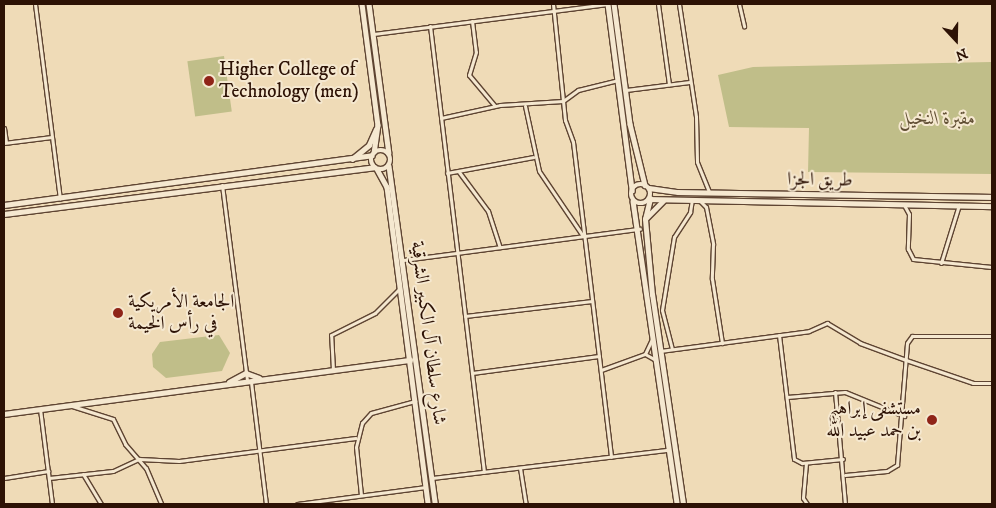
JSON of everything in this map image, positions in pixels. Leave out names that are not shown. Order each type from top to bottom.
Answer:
[{"type":"main road","name":"شارع سلطان آل الكبير الشرقية","points":[[362,4],[378,125],[373,154],[375,168],[387,187],[428,504]]},
{"type":"main road","name":"شارع سلطان آل الكبير الشرقية","points":[[369,4],[435,504]]},
{"type":"main road","points":[[607,4],[633,201],[640,229],[666,450],[677,504]]},
{"type":"main road","points":[[614,4],[626,90],[650,199],[645,219],[660,351],[683,504]]},
{"type":"main road","points":[[350,160],[369,145],[378,125]]},
{"type":"main road","points":[[4,205],[350,160],[373,154],[389,153]]},
{"type":"main road","points":[[4,220],[6,213],[222,185],[390,166]]},
{"type":"main road","points":[[632,190],[647,186]]},
{"type":"main road","name":"طريق الجزا","points":[[647,186],[709,193],[992,197]]},
{"type":"main road","points":[[785,202],[785,195],[824,195]]},
{"type":"main road","name":"طريق الجزا","points":[[633,201],[641,205],[650,199],[663,201],[711,200],[992,206]]},
{"type":"main road","points":[[645,219],[663,201]]},
{"type":"main road","points":[[4,414],[410,360]]},
{"type":"main road","points":[[216,386],[246,373],[253,378],[271,379]]},
{"type":"street","points":[[35,4],[60,198]]},
{"type":"street","points":[[553,4],[563,101],[584,236],[611,457]]},
{"type":"street","points":[[373,34],[607,4]]},
{"type":"street","points":[[658,4],[669,84]]},
{"type":"street","points":[[678,4],[690,82],[698,162],[709,193]]},
{"type":"street","points":[[739,4],[744,26]]},
{"type":"street","points":[[472,21],[476,52],[469,75],[495,106]]},
{"type":"street","points":[[430,26],[484,472]]},
{"type":"street","points":[[441,118],[495,106],[525,106],[563,101],[578,90],[618,80]]},
{"type":"street","points":[[626,90],[690,82]]},
{"type":"street","points":[[525,106],[534,157],[545,182],[584,236]]},
{"type":"street","points":[[4,128],[5,142],[52,137]]},
{"type":"street","points":[[447,172],[459,172],[534,157]]},
{"type":"street","points":[[459,172],[488,210],[500,247]]},
{"type":"street","points":[[222,185],[246,373],[249,382],[266,504]]},
{"type":"street","points":[[672,349],[662,310],[674,237],[690,212],[692,200]]},
{"type":"street","points":[[700,200],[706,207],[722,343]]},
{"type":"street","points":[[706,207],[711,200]]},
{"type":"street","points":[[904,204],[909,214],[910,256],[941,263],[992,267]]},
{"type":"street","points":[[941,263],[959,205]]},
{"type":"street","points":[[403,260],[640,229]]},
{"type":"street","points":[[332,370],[331,335],[375,313],[400,288]]},
{"type":"street","points":[[465,316],[592,301]]},
{"type":"street","points":[[660,351],[815,330],[827,323],[860,343],[906,360],[973,383],[992,383]]},
{"type":"street","points":[[779,335],[793,456],[806,463],[843,459]]},
{"type":"street","points":[[846,476],[887,471],[897,465],[904,416],[906,360],[912,336],[992,336]]},
{"type":"street","points":[[601,370],[645,354],[652,339]]},
{"type":"street","points":[[645,354],[654,359]]},
{"type":"street","points":[[472,373],[598,356]]},
{"type":"street","points":[[787,397],[834,392],[855,394],[904,416]]},
{"type":"street","points":[[834,392],[846,476],[845,504]]},
{"type":"street","points":[[361,495],[356,438],[371,413],[415,401]]},
{"type":"street","points":[[69,405],[113,419],[125,444],[139,460],[161,504]]},
{"type":"street","points":[[40,409],[52,504]]},
{"type":"street","points":[[49,478],[113,471],[139,460],[179,460],[259,452],[356,438]]},
{"type":"street","points":[[432,478],[666,450]]},
{"type":"street","points":[[806,463],[803,498],[807,504]]},
{"type":"street","points":[[520,468],[526,504]]},
{"type":"street","points":[[4,478],[48,471]]},
{"type":"street","points":[[83,474],[101,504]]},
{"type":"street","points":[[297,504],[426,487]]},
{"type":"green space","points":[[224,56],[232,111],[195,117],[187,61]]},
{"type":"green space","name":"مقبرة النخيل","points":[[991,62],[992,174],[808,172],[809,128],[729,127],[718,75],[753,67]]},
{"type":"green space","points":[[219,335],[230,353],[222,371],[166,378],[153,367],[152,354],[160,342]]},
{"type":"place","name":"Higher College of Technology (men)","points":[[209,81]]},
{"type":"place","name":"الجامعة الأمريكية في رأس الخيمة","points":[[118,313]]},
{"type":"place","name":"مستشفى إبراهيم بن حمد عبيد الله","points":[[932,420]]}]
